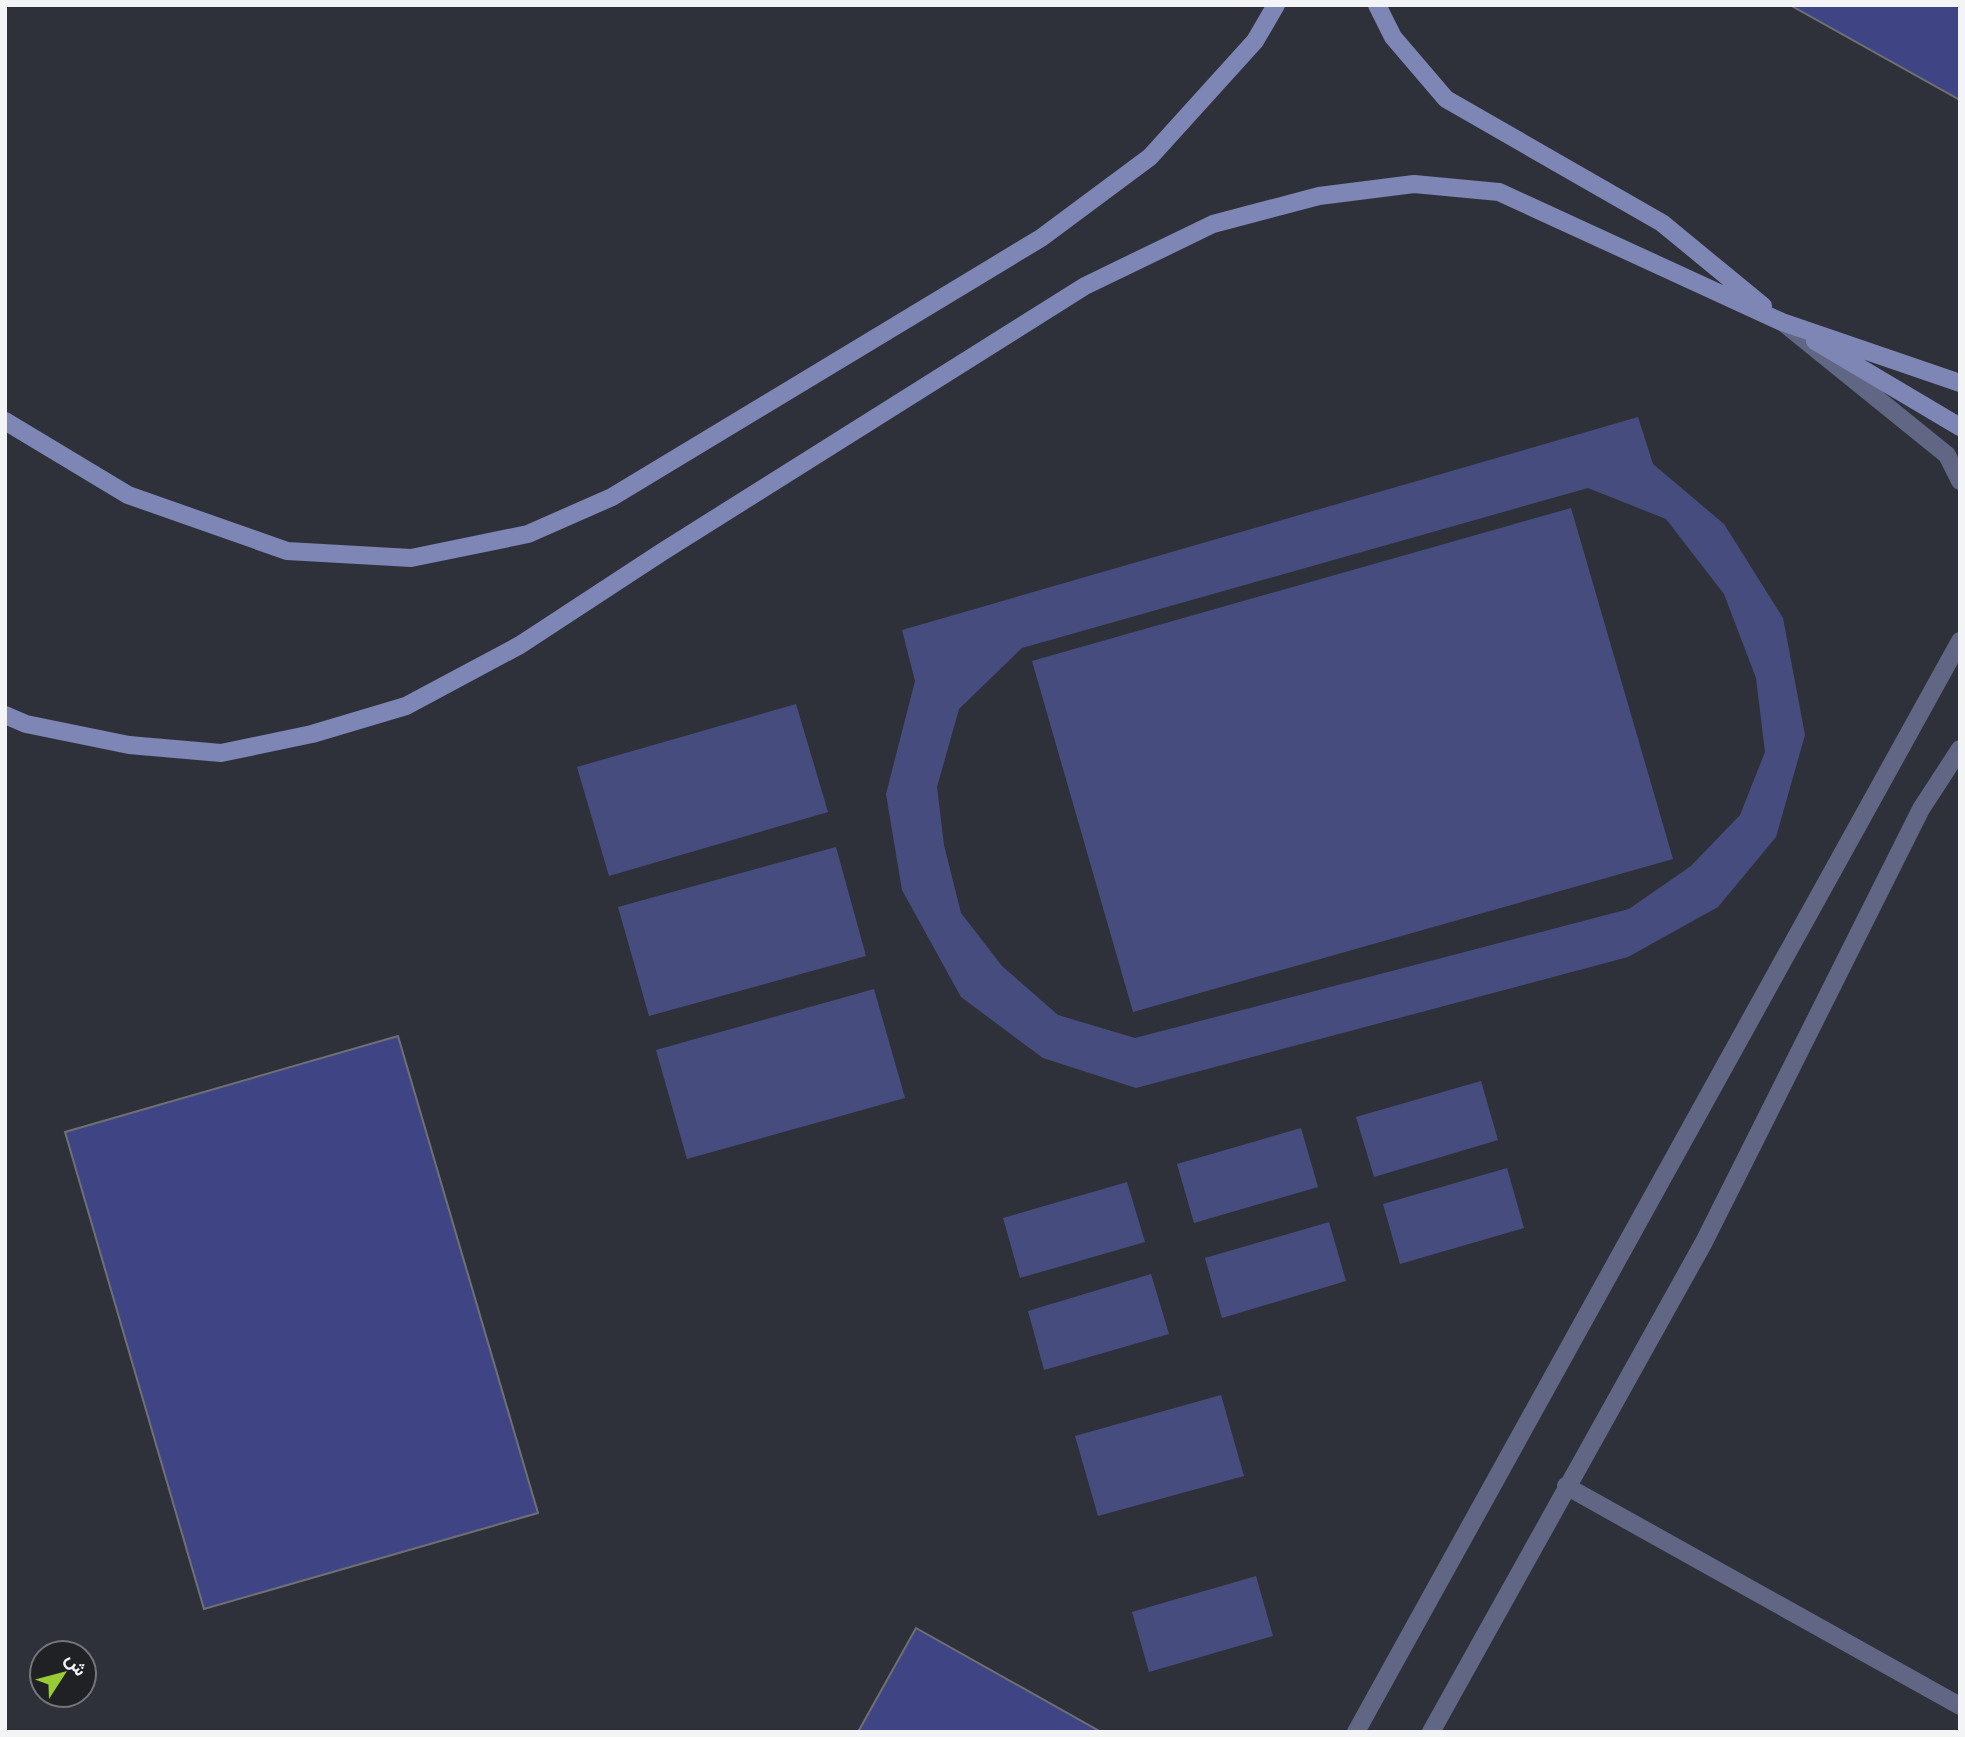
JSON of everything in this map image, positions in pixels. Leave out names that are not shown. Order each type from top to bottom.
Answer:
[{"type":"street","points":[[5,421],[128,495],[287,551],[411,558],[528,534],[612,497],[1041,238],[1150,157],[1255,41],[1276,5]]},
{"type":"street","points":[[1377,5],[1393,37],[1446,99],[1662,223],[1947,455],[1960,481]]},
{"type":"street","points":[[5,715],[26,724],[129,745],[221,753],[312,734],[405,706],[520,645],[662,552],[1085,286],[1213,224],[1319,196],[1414,184],[1499,192],[1782,322],[1960,383]]},
{"type":"street","points":[[1782,322],[1960,427]]},
{"type":"street","points":[[1356,1732],[1960,641]]},
{"type":"street","points":[[1431,1732],[1704,1242],[1922,809],[1960,749]]},
{"type":"street","points":[[1566,1486],[1960,1706]]},
{"type":"shaded area","points":[[5,5],[1960,5],[1960,1732],[5,1732]]},
{"type":"shaded area","points":[[1638,417],[1653,464],[1724,524],[1783,618],[1805,735],[1776,837],[1718,907],[1628,957],[1136,1088],[1043,1058],[961,997],[902,890],[886,794],[915,681],[902,630]],"holes":[[[1588,488],[1666,519],[1724,594],[1756,678],[1765,752],[1740,815],[1691,866],[1629,909],[1135,1038],[1058,1015],[1002,966],[961,913],[944,845],[937,787],[959,709],[1022,648]]]},
{"type":"shaded area","points":[[1571,508],[1673,859],[1133,1012],[1032,661]]},
{"type":"shaded area","points":[[796,704],[828,812],[609,876],[577,767]]},
{"type":"shaded area","points":[[836,847],[866,956],[649,1016],[618,907]]},
{"type":"shaded area","points":[[874,989],[905,1098],[687,1159],[656,1050]]},
{"type":"shaded area","points":[[1481,1081],[1498,1140],[1374,1177],[1356,1117]]},
{"type":"shaded area","points":[[1301,1128],[1318,1187],[1194,1223],[1177,1164]]},
{"type":"shaded area","points":[[1507,1168],[1524,1228],[1400,1264],[1383,1204]]},
{"type":"shaded area","points":[[1127,1182],[1145,1242],[1020,1278],[1003,1218]]},
{"type":"shaded area","points":[[1329,1222],[1346,1281],[1222,1318],[1205,1258]]},
{"type":"shaded area","points":[[1151,1274],[1169,1334],[1044,1370],[1028,1311]]},
{"type":"shaded area","points":[[1221,1395],[1244,1476],[1098,1516],[1075,1436]]},
{"type":"shaded area","points":[[1256,1576],[1273,1636],[1149,1672],[1132,1612]]},
{"type":"building","points":[[1790,5],[1960,5],[1960,100]]},
{"type":"building","points":[[398,1036],[538,1513],[204,1609],[65,1132]]},
{"type":"building","points":[[916,1628],[1101,1732],[858,1732]]}]
